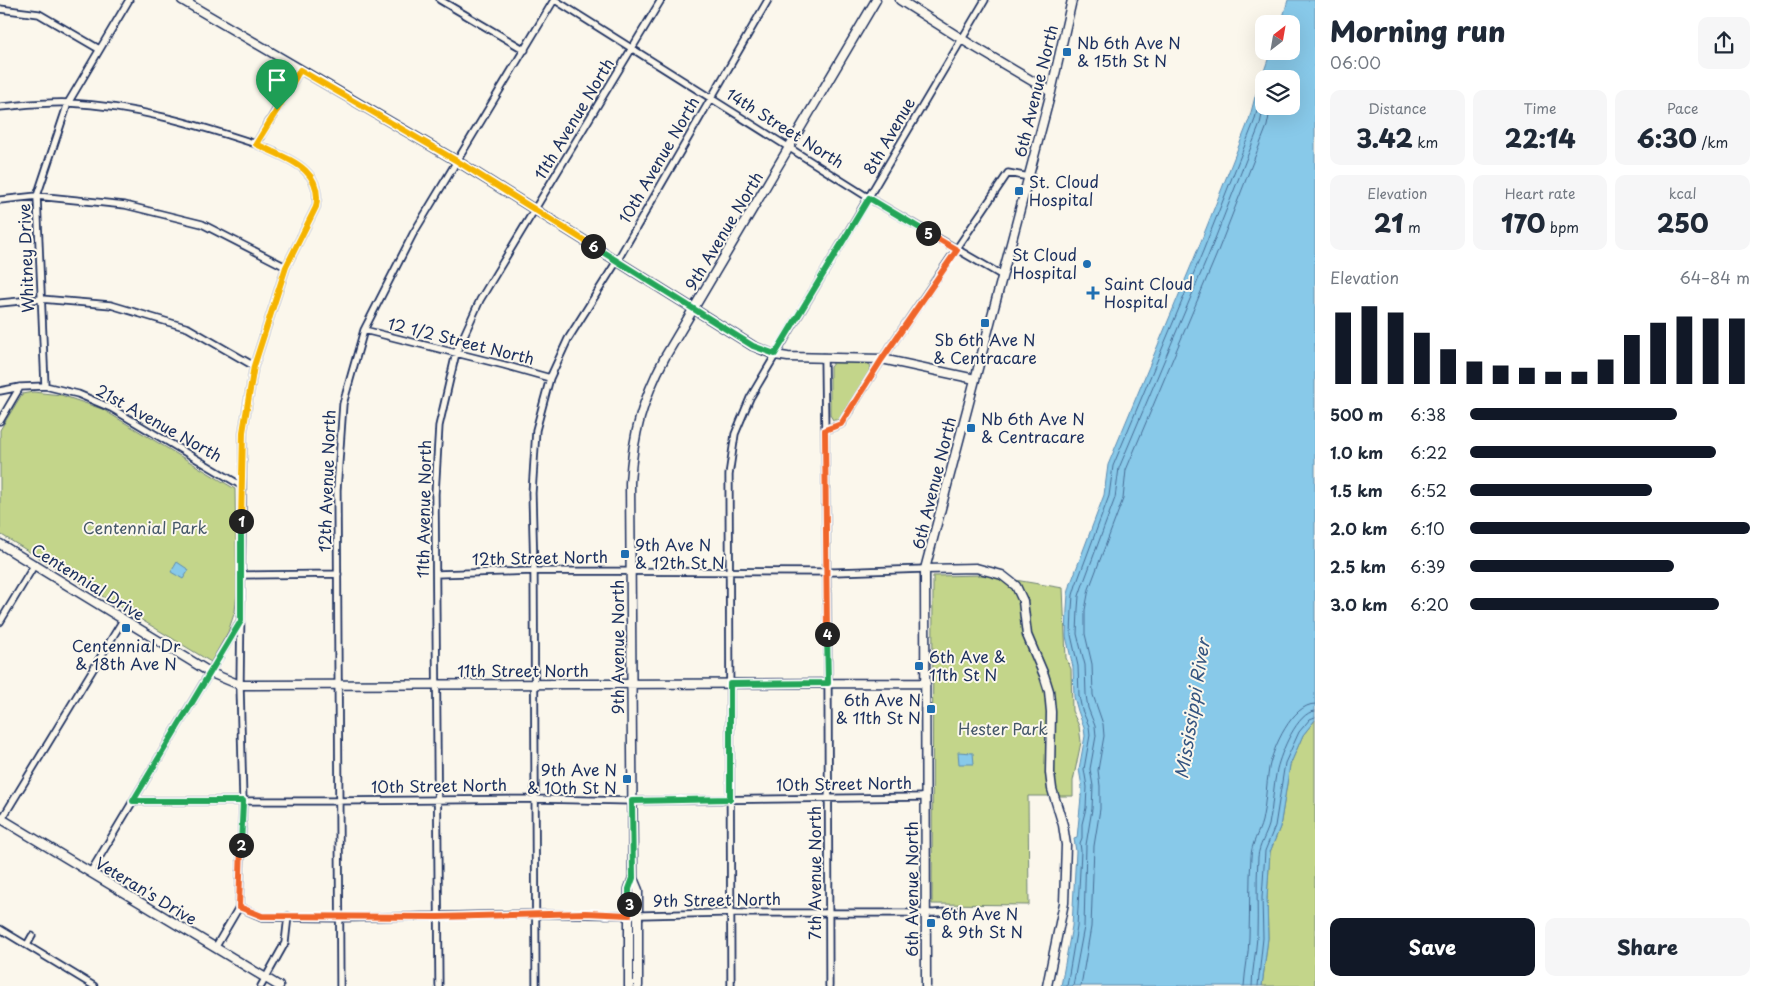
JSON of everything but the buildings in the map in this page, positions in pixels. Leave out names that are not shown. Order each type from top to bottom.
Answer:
[{"type":"street","name":"Whitney Drive","points":[[45,386],[37,196],[68,103],[129,0]]},
{"type":"street","points":[[182,0],[457,161],[753,346],[775,354],[804,358],[882,359],[975,379]]},
{"type":"street","points":[[440,0],[525,50]]},
{"type":"street","name":"12th Avenue North","points":[[340,986],[337,489],[343,404],[364,330],[413,234],[555,0]]},
{"type":"street","name":"14th Street North","points":[[555,0],[869,198],[1003,276]]},
{"type":"street","name":"11th Avenue North","points":[[439,986],[434,494],[439,426],[456,353],[480,300],[661,0]]},
{"type":"street","name":"10th Avenue North","points":[[536,986],[532,493],[536,430],[550,378],[568,339],[616,261],[768,0]]},
{"type":"street","name":"9th Avenue North","points":[[629,986],[633,915],[638,890],[633,878],[630,482],[636,428],[656,375],[876,0]]},
{"type":"street","points":[[900,0],[1051,92]]},
{"type":"street","name":"8th Avenue","points":[[731,986],[729,475],[736,434],[750,398],[775,354],[985,0]]},
{"type":"street","name":"6th Avenue North","points":[[926,986],[925,569],[1051,92],[1072,0]]},
{"type":"street","points":[[0,9],[38,14],[99,50]]},
{"type":"street","points":[[256,144],[300,70]]},
{"type":"street","points":[[0,107],[68,103],[119,108],[168,117],[256,144],[299,164],[309,173],[316,184],[318,196],[316,207],[286,267],[254,366],[243,432],[240,686],[243,801],[239,907],[215,948]]},
{"type":"street","points":[[825,430],[841,424],[882,359],[1008,173],[1029,177]]},
{"type":"street","points":[[0,200],[37,196],[125,205],[202,224],[286,267]]},
{"type":"street","points":[[0,302],[41,299],[111,305],[188,328],[254,366]]},
{"type":"street","name":"12 1/2 Street North","points":[[364,330],[550,378]]},
{"type":"street","name":"7th Avenue North","points":[[824,357],[829,986]]},
{"type":"street","name":"21st Avenue North","points":[[0,391],[20,387],[45,386],[78,394],[111,408],[242,486]]},
{"type":"street","points":[[0,421],[20,387]]},
{"type":"street","name":"Centennial Drive","points":[[0,544],[211,673],[240,686]]},
{"type":"street","points":[[0,622],[35,564]]},
{"type":"street","name":"12th Street North","points":[[436,574],[631,570],[826,572],[976,568],[1002,575],[1016,586],[1023,600],[1027,635],[1049,691],[1051,712],[1050,773],[1052,789],[1063,825],[1066,845],[1064,904],[1047,986]]},
{"type":"street","points":[[241,575],[338,574]]},
{"type":"street","points":[[1,819],[123,620]]},
{"type":"street","points":[[90,873],[241,621]]},
{"type":"street","name":"11th Street North","points":[[240,686],[926,682]]},
{"type":"street","name":"10th Street North","points":[[133,801],[535,799],[632,801],[926,797]]},
{"type":"street","name":"Veteran's Drive","points":[[1,819],[278,986]]},
{"type":"street","name":"9th Street North","points":[[239,907],[262,916],[341,918],[536,914],[829,914],[957,911]]},
{"type":"street","name":"9th Avenue North","points":[[633,915],[638,986]]},
{"type":"street","points":[[261,986],[285,943],[288,916]]},
{"type":"street","points":[[0,929],[94,986]]},
{"type":"street","points":[[27,945],[32,936]]},
{"type":"green space","points":[[834,362],[867,363],[870,365],[871,370],[839,420],[833,420],[830,415],[830,367]]},
{"type":"green space","name":"Centennial Park","points":[[33,392],[61,395],[102,409],[235,489],[237,593],[235,611],[228,632],[211,662],[0,534],[0,430],[22,394]]},
{"type":"green space","name":"Hester Park","points":[[985,575],[1063,588],[1066,658],[1071,669],[1072,711],[1079,726],[1081,742],[1073,781],[1073,796],[1028,796],[1029,905],[932,904],[933,576]]},
{"type":"green space","points":[[1315,720],[1315,986],[1262,986],[1268,938],[1267,898],[1270,852],[1280,827],[1290,765],[1303,735]]},
{"type":"water","name":"Mississippi River","points":[[1288,0],[1315,0],[1315,720],[1303,735],[1290,765],[1280,827],[1270,852],[1267,898],[1268,938],[1262,986],[1061,986],[1072,926],[1076,851],[1074,839],[1077,838],[1082,787],[1079,769],[1085,736],[1074,697],[1073,667],[1066,636],[1068,594],[1104,495],[1108,465],[1198,249],[1249,120],[1255,97],[1255,115],[1300,115],[1300,70],[1264,70],[1268,60],[1300,60],[1300,15],[1284,15]]},
{"type":"water","points":[[177,562],[189,570],[183,579],[171,572]]},
{"type":"water","points":[[958,752],[973,753],[974,764],[959,764]]},
{"type":"place","name":"Nb 6th Ave N & 15th St N","points":[[1067,52]]},
{"type":"place","name":"St. Cloud Hospital","points":[[1019,191]]},
{"type":"place","name":"St Cloud Hospital","points":[[1087,264]]},
{"type":"place","name":"Saint Cloud Hospital","points":[[1093,293]]},
{"type":"place","name":"Sb 6th Ave N & Centracare","points":[[985,323]]},
{"type":"place","name":"Nb 6th Ave N & Centracare","points":[[971,428]]},
{"type":"place","name":"9th Ave N & 12th St N","points":[[625,554]]},
{"type":"place","name":"Centennial Dr & 18th Ave N","points":[[126,628]]},
{"type":"place","name":"6th Ave & 11th St N","points":[[919,666]]},
{"type":"place","name":"6th Ave N & 11th St N","points":[[931,709]]},
{"type":"place","name":"9th Ave N & 10th St N","points":[[627,779]]},
{"type":"place","name":"6th Ave N & 9th St N","points":[[931,923]]},
{"type":"route","points":[[300,70],[530,205],[753,346],[775,354],[869,198],[957,250],[882,359],[841,424],[825,430],[828,683],[730,684],[730,799],[632,801],[633,878],[629,889],[629,915],[585,913],[341,918],[262,916],[239,907],[243,801],[133,801],[241,621],[243,432],[254,366],[286,267],[316,207],[318,196],[316,184],[309,173],[299,164],[256,144],[277,110],[300,70]]}]
